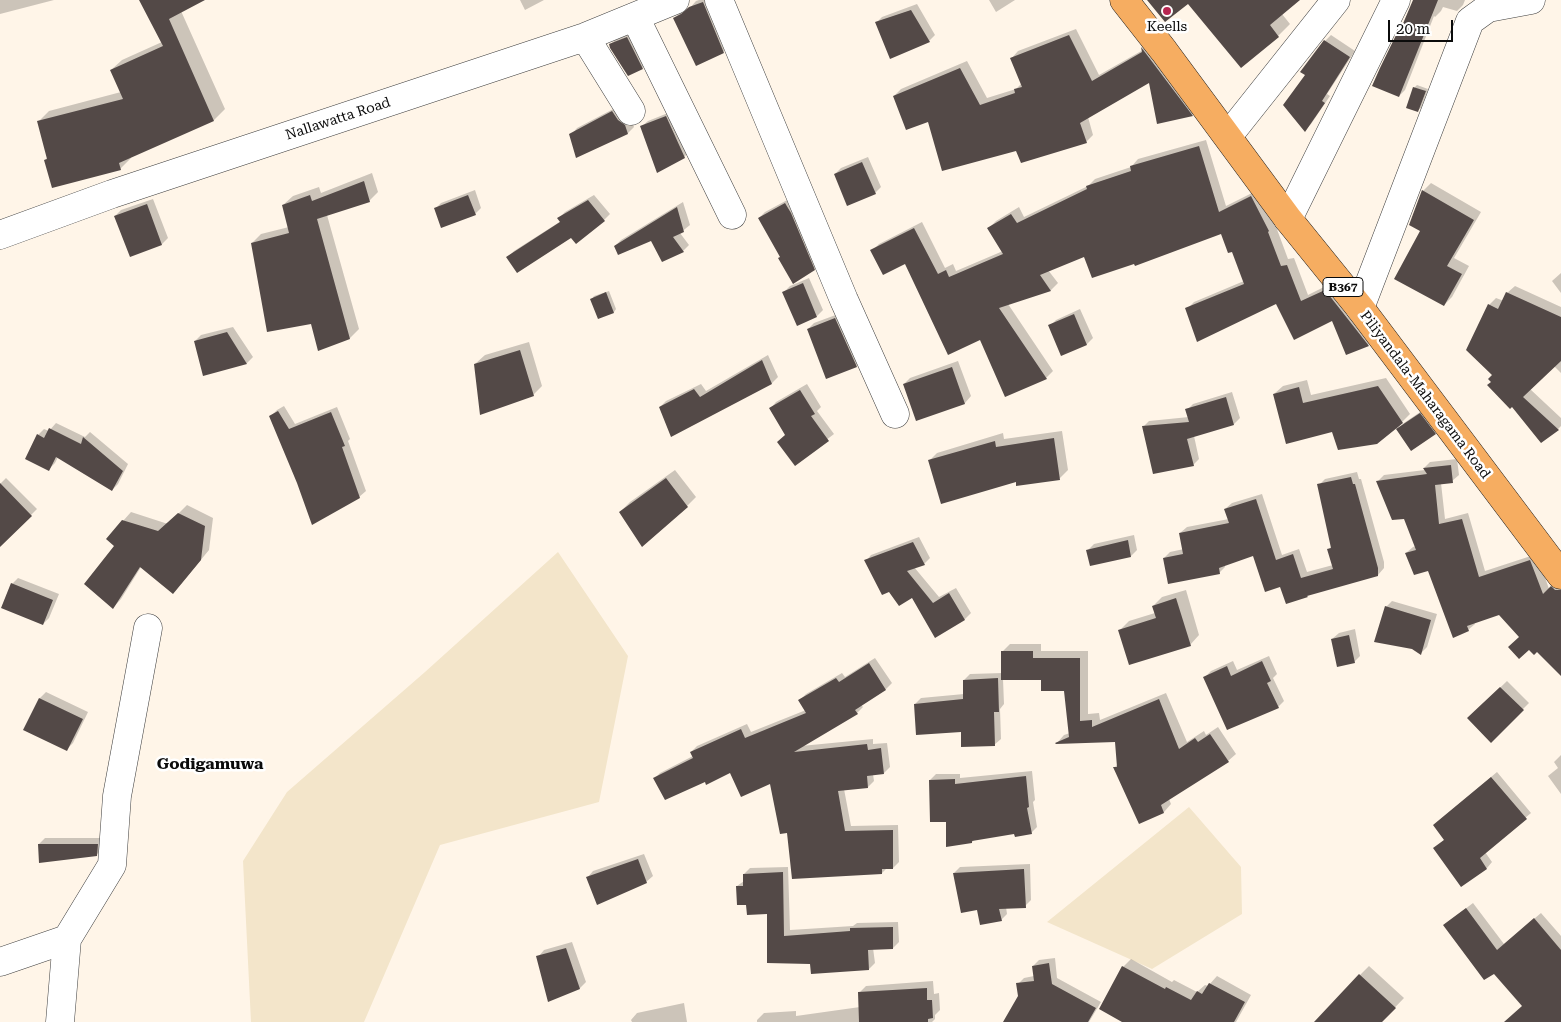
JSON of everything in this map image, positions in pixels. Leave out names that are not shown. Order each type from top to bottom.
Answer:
[{"type":"main road","name":"Piliyandala-Maharagama Road","points":[[1124,0],[1228,136],[1288,219],[1360,308],[1561,576]]},
{"type":"street","name":"Nallawatta Road","points":[[0,235],[112,194],[585,37],[675,0]]},
{"type":"street","points":[[719,0],[844,300],[896,414]]},
{"type":"street","points":[[1228,136],[1336,0]]},
{"type":"street","points":[[1288,219],[1396,0]]},
{"type":"street","points":[[1360,308],[1470,21],[1488,8],[1531,0]]},
{"type":"street","points":[[634,17],[732,215]]},
{"type":"street","points":[[585,37],[631,111]]},
{"type":"street","points":[[60,1022],[67,939],[112,865],[117,796],[148,628]]},
{"type":"street","points":[[0,962],[67,939]]},
{"type":"shaded area","points":[[558,552],[628,656],[599,802],[440,845],[364,1022],[251,1022],[243,861],[287,792],[425,672]]},
{"type":"shaded area","points":[[1189,807],[1241,867],[1242,914],[1152,969],[1047,922]]},
{"type":"building","points":[[139,0],[205,0],[169,19],[214,121],[119,163],[121,170],[52,188],[44,160],[47,159],[37,121],[123,99],[110,70],[163,46]]},
{"type":"building","points":[[1147,0],[1300,0],[1270,25],[1279,37],[1241,68],[1188,4],[1165,22]]},
{"type":"building","points":[[1413,0],[1438,0],[1399,97],[1372,86],[1397,33],[1399,33]]},
{"type":"building","points":[[703,2],[724,53],[696,66],[673,18],[689,7]]},
{"type":"building","points":[[911,10],[930,42],[890,59],[875,22]]},
{"type":"building","points":[[1069,35],[1092,81],[1142,52],[1141,47],[1193,116],[1157,124],[1149,83],[1080,123],[1087,143],[1021,163],[1016,151],[942,171],[928,122],[906,130],[893,96],[960,68],[980,105],[1015,93],[1014,89],[1022,87],[1010,58]]},
{"type":"building","points":[[627,37],[643,69],[628,76],[609,44]]},
{"type":"building","points":[[1324,40],[1350,57],[1322,101],[1325,103],[1305,132],[1283,105],[1305,75],[1300,72]]},
{"type":"building","points":[[1413,87],[1426,91],[1418,112],[1406,108]]},
{"type":"building","points":[[612,111],[618,120],[625,125],[628,134],[576,158],[569,134]]},
{"type":"building","points":[[666,116],[685,158],[657,173],[640,126]]},
{"type":"building","points":[[1199,146],[1219,212],[1251,196],[1269,231],[1281,266],[1287,265],[1301,301],[1325,290],[1369,346],[1346,355],[1332,321],[1294,340],[1276,304],[1197,342],[1185,308],[1244,284],[1232,252],[1228,253],[1221,234],[1135,266],[1134,264],[1092,278],[1084,257],[1040,275],[1051,291],[999,308],[1047,379],[1005,397],[980,340],[948,355],[905,264],[883,275],[870,250],[914,228],[938,274],[946,270],[949,277],[1003,254],[987,228],[1011,214],[1017,223],[1087,189],[1086,186],[1131,171],[1130,166]]},
{"type":"building","points":[[862,162],[876,194],[847,206],[834,174]]},
{"type":"building","points":[[364,181],[370,202],[317,219],[350,339],[318,351],[311,324],[267,332],[251,243],[289,233],[282,205],[310,195],[312,201]]},
{"type":"building","points":[[1422,190],[1474,220],[1447,266],[1462,274],[1444,306],[1394,279],[1420,231],[1409,225]]},
{"type":"building","points":[[468,195],[476,215],[441,228],[434,208]]},
{"type":"building","points":[[588,200],[605,221],[576,244],[571,238],[517,273],[506,257],[560,222],[557,218]]},
{"type":"building","points":[[785,203],[815,270],[793,284],[758,218]]},
{"type":"building","points":[[147,204],[162,245],[130,257],[114,216]]},
{"type":"building","points":[[677,207],[684,232],[673,237],[684,252],[662,262],[651,241],[618,255],[614,246]]},
{"type":"building","points":[[803,283],[817,317],[797,326],[782,292]]},
{"type":"building","points":[[606,292],[614,313],[598,319],[590,299]]},
{"type":"building","points":[[1506,292],[1561,317],[1561,361],[1523,397],[1559,430],[1541,443],[1512,407],[1510,409],[1487,385],[1491,382],[1488,379],[1492,375],[1466,350],[1488,304],[1498,309]]},
{"type":"building","points":[[1074,314],[1087,345],[1061,356],[1048,325]]},
{"type":"building","points":[[835,318],[857,367],[826,379],[807,329]]},
{"type":"building","points":[[227,332],[247,364],[203,376],[194,341]]},
{"type":"building","points":[[520,350],[534,396],[480,415],[474,364]]},
{"type":"building","points":[[762,360],[772,384],[671,437],[659,407],[694,389],[700,397]]},
{"type":"building","points":[[952,367],[965,404],[916,421],[903,384]]},
{"type":"building","points":[[1378,386],[1403,423],[1377,444],[1338,450],[1332,432],[1286,444],[1273,394],[1299,387],[1303,403]]},
{"type":"building","points":[[800,390],[815,414],[811,416],[829,441],[795,466],[777,442],[785,435],[769,408]]},
{"type":"building","points":[[1226,397],[1234,425],[1187,439],[1194,466],[1153,474],[1142,426],[1189,422],[1185,409]]},
{"type":"building","points":[[278,411],[289,429],[331,412],[345,446],[342,447],[360,498],[312,525],[269,416]]},
{"type":"building","points":[[1420,413],[1436,434],[1411,451],[1396,429]]},
{"type":"building","points":[[49,428],[81,444],[83,437],[123,471],[112,491],[56,457],[49,471],[25,459],[37,434],[44,438]]},
{"type":"building","points":[[1054,438],[1060,480],[1016,486],[1016,482],[941,504],[928,460],[995,441],[996,447]]},
{"type":"building","points":[[1451,465],[1453,483],[1435,485],[1439,524],[1462,519],[1479,577],[1530,560],[1543,594],[1551,586],[1555,590],[1561,590],[1561,676],[1537,652],[1534,655],[1529,650],[1519,659],[1508,647],[1519,637],[1499,615],[1467,626],[1469,631],[1453,638],[1428,571],[1414,575],[1405,553],[1416,550],[1404,519],[1392,520],[1376,481],[1427,474],[1423,468]]},
{"type":"building","points":[[1351,477],[1353,484],[1355,484],[1378,568],[1378,576],[1307,596],[1286,604],[1280,587],[1265,592],[1253,556],[1219,568],[1220,574],[1168,584],[1163,558],[1183,554],[1179,533],[1229,523],[1224,509],[1256,499],[1276,560],[1293,554],[1301,578],[1333,569],[1327,549],[1331,548],[1317,484]]},
{"type":"building","points":[[666,478],[688,507],[642,547],[619,512]]},
{"type":"building","points":[[0,483],[32,516],[0,547]]},
{"type":"building","points":[[178,513],[205,526],[201,560],[173,594],[140,567],[113,609],[84,584],[114,546],[106,539],[122,520],[158,531]]},
{"type":"building","points":[[1128,540],[1131,557],[1090,566],[1086,550]]},
{"type":"building","points":[[913,542],[925,565],[907,571],[933,603],[949,593],[965,620],[935,638],[912,598],[899,606],[889,592],[882,595],[864,560]]},
{"type":"building","points":[[11,583],[53,600],[43,625],[1,608]]},
{"type":"building","points":[[1176,598],[1191,646],[1129,665],[1118,630],[1156,618],[1152,606]]},
{"type":"building","points":[[1385,606],[1431,620],[1421,655],[1412,649],[1374,642]]},
{"type":"building","points":[[1349,635],[1355,663],[1337,667],[1331,639]]},
{"type":"building","points":[[1001,651],[1033,651],[1033,658],[1080,658],[1080,721],[1092,720],[1092,727],[1159,699],[1179,749],[1195,738],[1198,742],[1210,734],[1229,762],[1161,805],[1164,813],[1139,824],[1113,767],[1117,767],[1115,742],[1056,744],[1069,737],[1064,691],[1041,691],[1041,680],[1001,680]]},
{"type":"building","points":[[1262,661],[1271,681],[1267,683],[1279,708],[1227,730],[1203,677],[1227,666],[1231,676]]},
{"type":"building","points":[[869,663],[886,690],[855,710],[858,714],[794,752],[867,744],[868,750],[881,748],[884,774],[867,776],[868,788],[838,791],[845,831],[893,830],[893,869],[882,869],[882,874],[792,879],[787,833],[780,834],[770,784],[741,797],[730,773],[706,785],[705,782],[665,800],[653,778],[693,758],[690,752],[741,729],[745,738],[806,713],[798,700],[836,678],[839,682]]},
{"type":"building","points":[[998,678],[999,712],[994,712],[995,746],[961,747],[961,732],[916,735],[914,704],[963,699],[963,680]]},
{"type":"building","points":[[1500,687],[1524,710],[1491,743],[1467,718]]},
{"type":"building","points":[[39,698],[83,719],[67,751],[23,730]]},
{"type":"building","points":[[1026,776],[1029,807],[1027,808],[1032,834],[1015,837],[1014,834],[946,847],[946,822],[930,822],[929,780],[955,779],[955,784]]},
{"type":"building","points":[[1491,777],[1527,819],[1480,858],[1487,869],[1461,887],[1433,848],[1444,840],[1433,825]]},
{"type":"building","points":[[38,844],[98,844],[97,856],[39,863]]},
{"type":"building","points":[[638,859],[647,883],[597,905],[586,877]]},
{"type":"building","points":[[1024,869],[1026,908],[999,909],[1002,921],[980,925],[977,910],[961,913],[953,873]]},
{"type":"building","points":[[783,872],[784,936],[850,931],[850,928],[893,927],[893,949],[868,950],[869,970],[811,974],[810,964],[767,963],[767,914],[747,915],[746,905],[737,905],[736,886],[743,886],[743,874]]},
{"type":"building","points":[[1466,908],[1497,950],[1534,918],[1561,950],[1561,1022],[1504,1022],[1522,1006],[1494,974],[1484,980],[1443,925]]},
{"type":"building","points":[[566,948],[580,989],[548,1002],[536,956]]},
{"type":"building","points":[[1049,963],[1052,984],[1096,1008],[1088,1022],[1003,1022],[1018,996],[1016,983],[1034,981],[1032,966]]},
{"type":"building","points":[[1122,966],[1165,989],[1166,987],[1191,1000],[1197,991],[1202,994],[1209,983],[1245,1002],[1234,1022],[1122,1022],[1099,1009]]},
{"type":"building","points":[[1359,974],[1396,1008],[1382,1022],[1314,1022]]},
{"type":"building","points":[[927,988],[927,1000],[932,1000],[933,1018],[928,1019],[928,1022],[859,1022],[858,992]]},
{"type":"place","name":"Keells","points":[[1167,11]]},
{"type":"district","name":"Godigamuwa","points":[[210,764]]}]
